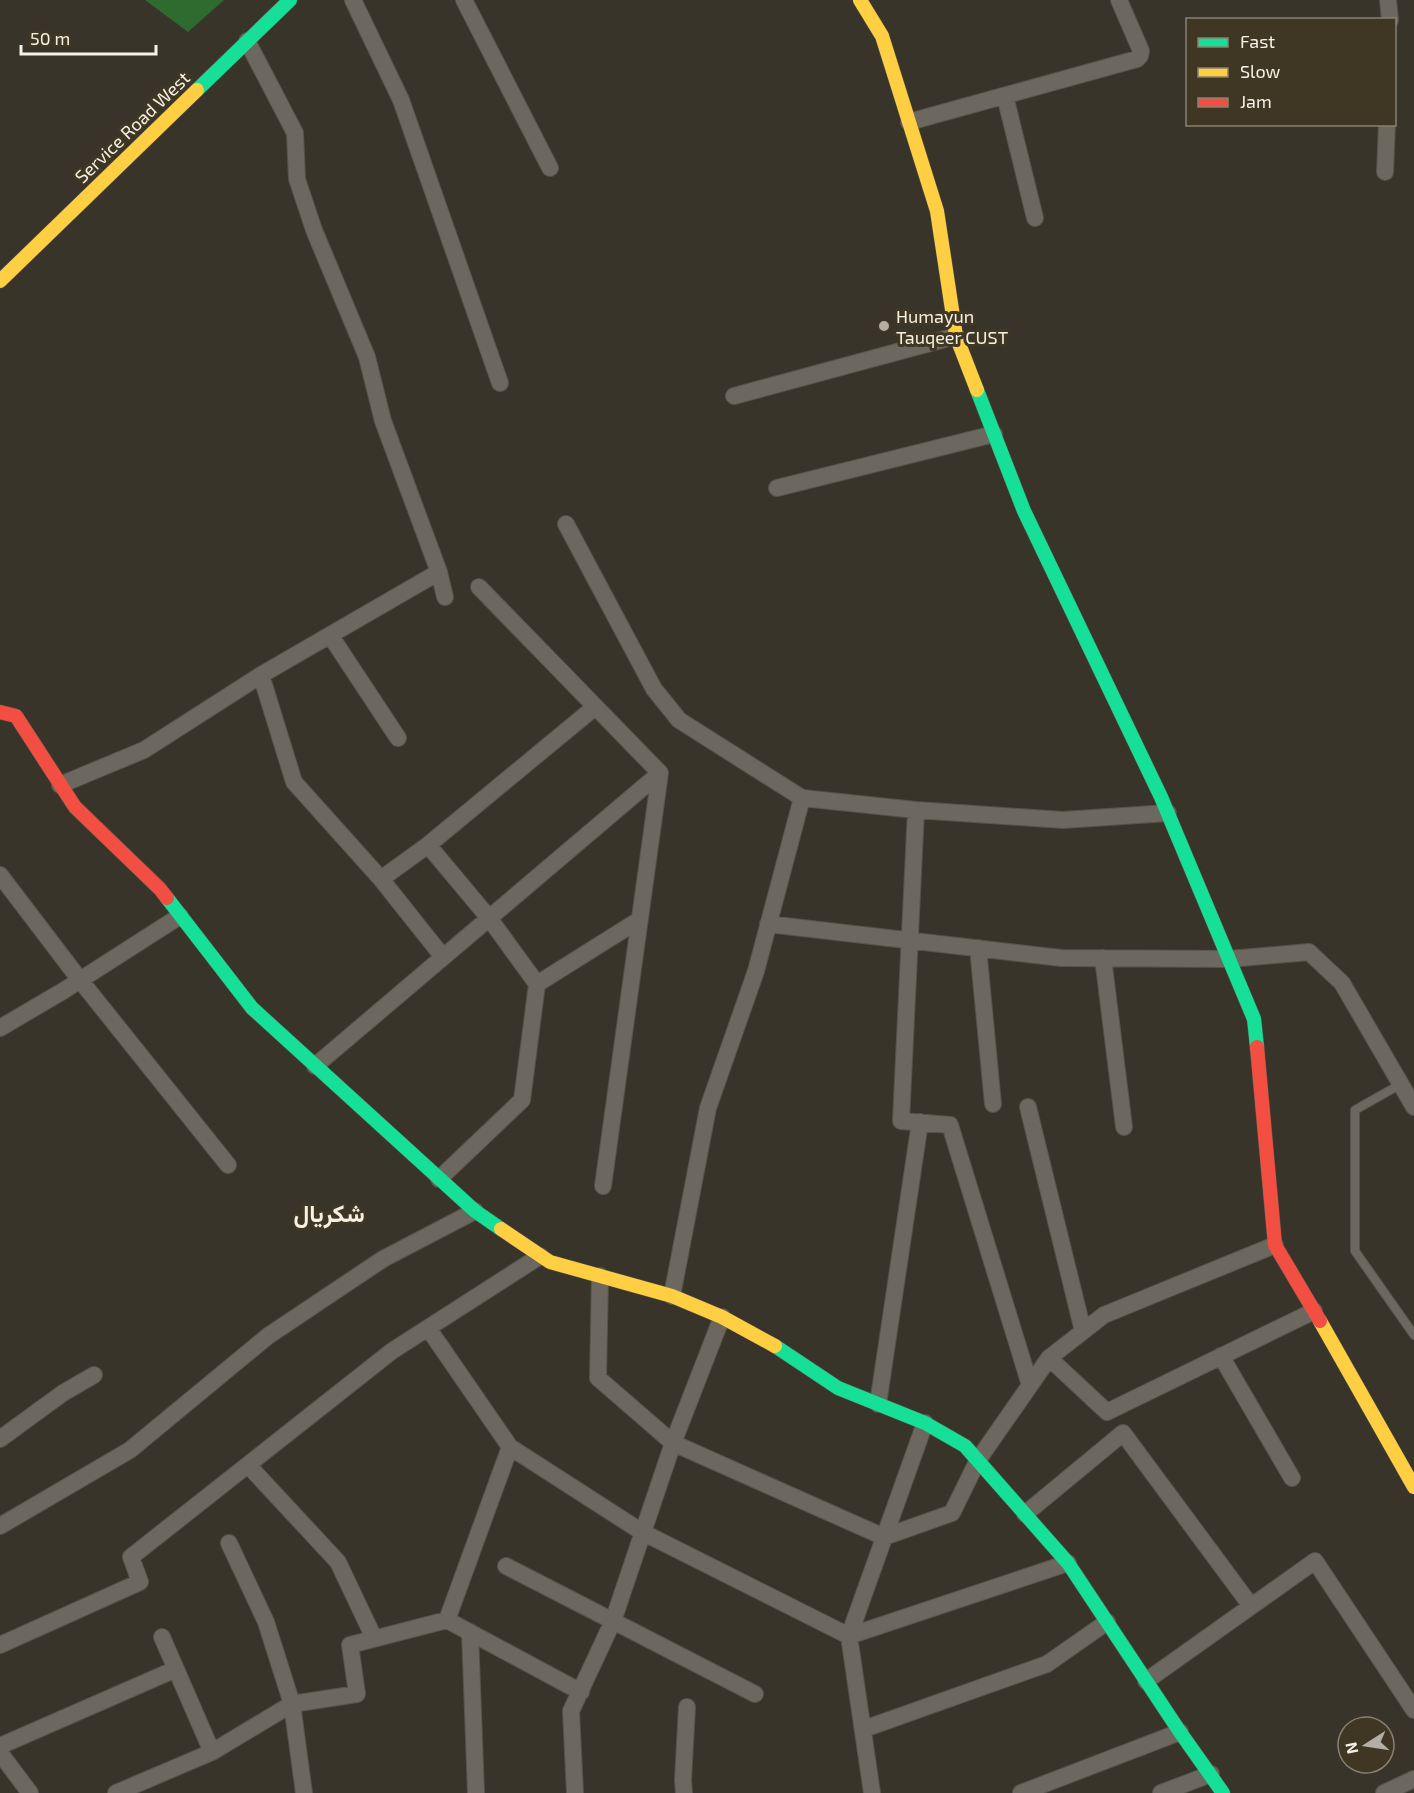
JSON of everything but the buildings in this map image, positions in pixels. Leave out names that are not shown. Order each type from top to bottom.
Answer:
[{"type":"street","name":"Service Road West","points":[[0,281],[290,0]]},
{"type":"street","points":[[353,0],[401,100],[500,383]]},
{"type":"street","points":[[464,0],[550,168]]},
{"type":"street","points":[[860,0],[882,36],[937,211],[956,336],[1024,511],[1168,813],[1254,1019],[1275,1245],[1414,1487]]},
{"type":"street","points":[[909,123],[1137,59],[1141,51],[1119,0]]},
{"type":"street","points":[[1388,0],[1389,18]]},
{"type":"street","points":[[247,41],[295,133],[297,178],[300,189],[314,230],[367,357],[383,421],[439,572],[445,597]]},
{"type":"street","points":[[1005,96],[1035,218]]},
{"type":"street","points":[[1385,172],[1387,126]]},
{"type":"street","points":[[734,396],[956,336]]},
{"type":"street","points":[[777,488],[994,434]]},
{"type":"street","points":[[566,524],[654,689],[679,720],[802,798],[916,810],[1063,820],[1168,813]]},
{"type":"street","points":[[60,785],[144,750],[261,675],[439,572]]},
{"type":"street","points":[[479,587],[660,773]]},
{"type":"street","points":[[330,635],[398,738]]},
{"type":"street","points":[[261,675],[294,782],[381,879],[443,957]]},
{"type":"street","points":[[381,879],[428,844],[596,707]]},
{"type":"street","points":[[0,712],[16,716],[75,807],[160,889],[252,1008],[475,1211],[550,1262],[672,1296],[722,1317],[775,1346],[837,1388],[925,1423],[965,1446],[1068,1563],[1179,1731],[1223,1793]]},
{"type":"street","points":[[315,1066],[660,773]]},
{"type":"street","points":[[603,1186],[660,773]]},
{"type":"street","points":[[672,1296],[708,1108],[756,971],[802,798]]},
{"type":"street","points":[[916,810],[901,1121],[950,1125],[1030,1385]]},
{"type":"street","points":[[428,844],[489,918],[537,984],[522,1100],[439,1179]]},
{"type":"street","points":[[0,875],[228,1166]]},
{"type":"street","points":[[0,1028],[180,916]]},
{"type":"street","points":[[537,984],[639,920]]},
{"type":"street","points":[[768,924],[1061,958],[1229,959],[1309,952],[1342,982],[1414,1107]]},
{"type":"street","points":[[978,948],[993,1104]]},
{"type":"street","points":[[1103,958],[1124,1127]]},
{"type":"street","points":[[1029,1107],[1083,1331]]},
{"type":"street","points":[[878,1404],[920,1122]]},
{"type":"street","points":[[0,1526],[130,1450],[268,1336],[383,1259],[475,1211]]},
{"type":"street","points":[[600,1276],[598,1378],[673,1443],[884,1537],[952,1513],[978,1460],[1049,1358],[1104,1315],[1275,1245]]},
{"type":"street","points":[[0,1646],[140,1582],[131,1557],[392,1351],[540,1256]]},
{"type":"street","points":[[1049,1358],[1107,1412],[1314,1311]]},
{"type":"street","points":[[575,1793],[571,1712],[613,1621],[673,1443],[722,1317]]},
{"type":"street","points":[[428,1328],[510,1448],[642,1532],[849,1636],[1068,1563]]},
{"type":"street","points":[[1221,1356],[1292,1478]]},
{"type":"street","points":[[0,1439],[55,1398],[94,1375]]},
{"type":"street","points":[[872,1793],[849,1636],[925,1423]]},
{"type":"street","points":[[1025,1514],[1123,1434],[1251,1606]]},
{"type":"street","points":[[447,1620],[510,1448]]},
{"type":"street","points":[[248,1465],[338,1562],[374,1638]]},
{"type":"street","points":[[229,1543],[266,1622],[292,1704],[304,1793]]},
{"type":"street","points":[[1146,1681],[1315,1561],[1414,1710]]},
{"type":"street","points":[[506,1566],[755,1694]]},
{"type":"street","points":[[116,1793],[212,1752],[292,1704],[357,1694],[350,1645],[447,1620],[581,1692]]},
{"type":"street","points":[[864,1729],[1047,1664],[1107,1622]]},
{"type":"street","points":[[470,1632],[476,1793]]},
{"type":"street","points":[[162,1637],[212,1752]]},
{"type":"street","points":[[0,1746],[176,1669]]},
{"type":"street","points":[[686,1789],[687,1707]]},
{"type":"street","points":[[1021,1793],[1179,1731]]},
{"type":"street","points":[[0,1753],[30,1793]]},
{"type":"street","points":[[1161,1793],[1211,1774]]},
{"type":"street","points":[[1384,1793],[1414,1779]]},
{"type":"lane","points":[[1401,1084],[1355,1110],[1355,1251],[1414,1335]]},
{"type":"green space","points":[[145,0],[224,0],[188,32]]},
{"type":"traffic: fast","points":[[197,90],[290,0]]},
{"type":"traffic: fast","points":[[977,390],[1024,511],[1161,797],[1254,1019],[1257,1047]]},
{"type":"traffic: fast","points":[[167,898],[252,1008],[475,1211],[501,1229]]},
{"type":"traffic: fast","points":[[775,1346],[838,1388],[925,1423],[965,1446],[1068,1563],[1223,1793]]},
{"type":"traffic: slow","points":[[860,0],[882,36],[937,211],[956,336],[977,390]]},
{"type":"traffic: slow","points":[[0,281],[197,90]]},
{"type":"traffic: slow","points":[[501,1229],[550,1262],[672,1296],[722,1317],[775,1346]]},
{"type":"traffic: slow","points":[[1320,1321],[1414,1487]]},
{"type":"traffic: jam","points":[[0,712],[16,716],[75,807],[167,898]]},
{"type":"traffic: jam","points":[[1257,1047],[1275,1245],[1320,1321]]},
{"type":"place","name":"Humayun Tauqeer CUST","points":[[884,326]]},
{"type":"district","name":"شکریال","points":[[329,1212]]}]
